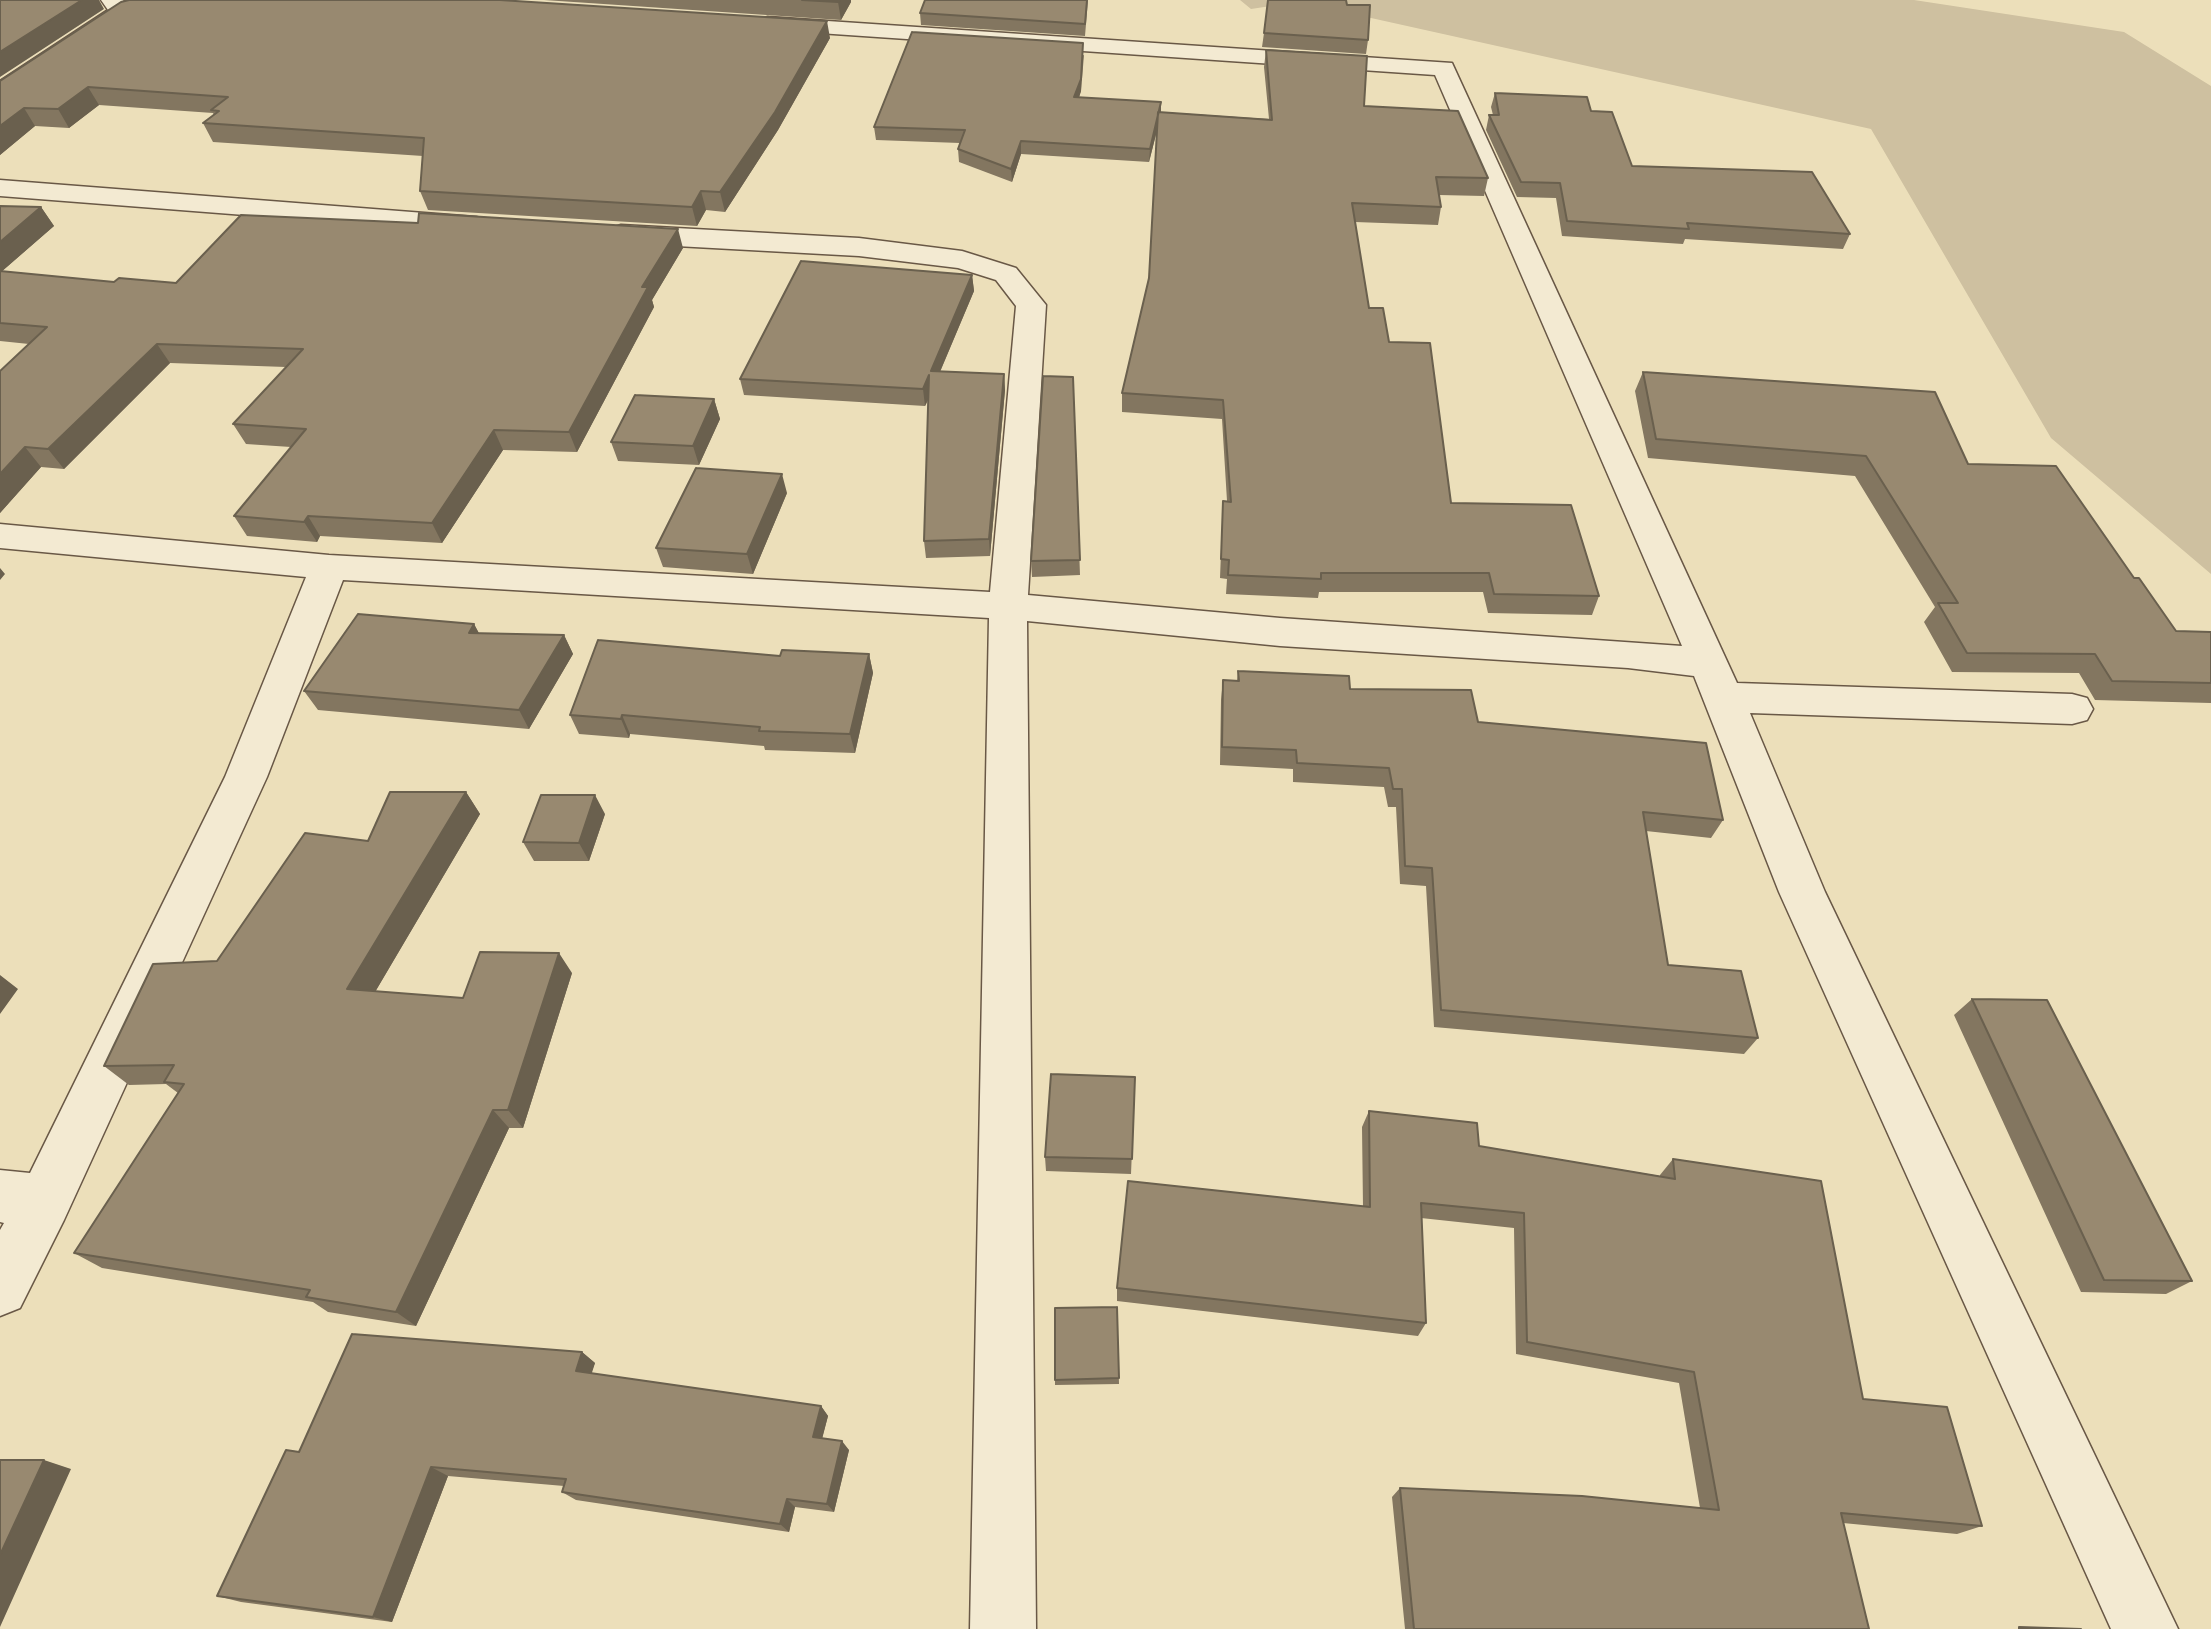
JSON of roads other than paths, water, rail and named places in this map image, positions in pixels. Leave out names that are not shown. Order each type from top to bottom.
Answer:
[{"type":"street","points":[[0,92],[117,6],[147,4]]},
{"type":"street","points":[[745,23],[1444,68],[1716,680],[1802,892],[2145,1629]]},
{"type":"street","points":[[0,188],[506,227]]},
{"type":"street","points":[[598,233],[859,247],[962,260],[1006,274],[1031,305],[1008,606],[1003,1629]]},
{"type":"street","points":[[0,536],[329,567],[1008,606],[1280,632],[1628,654],[1716,680],[2072,709]]},
{"type":"street","points":[[0,1288],[22,1198],[246,777],[329,567]]}]
